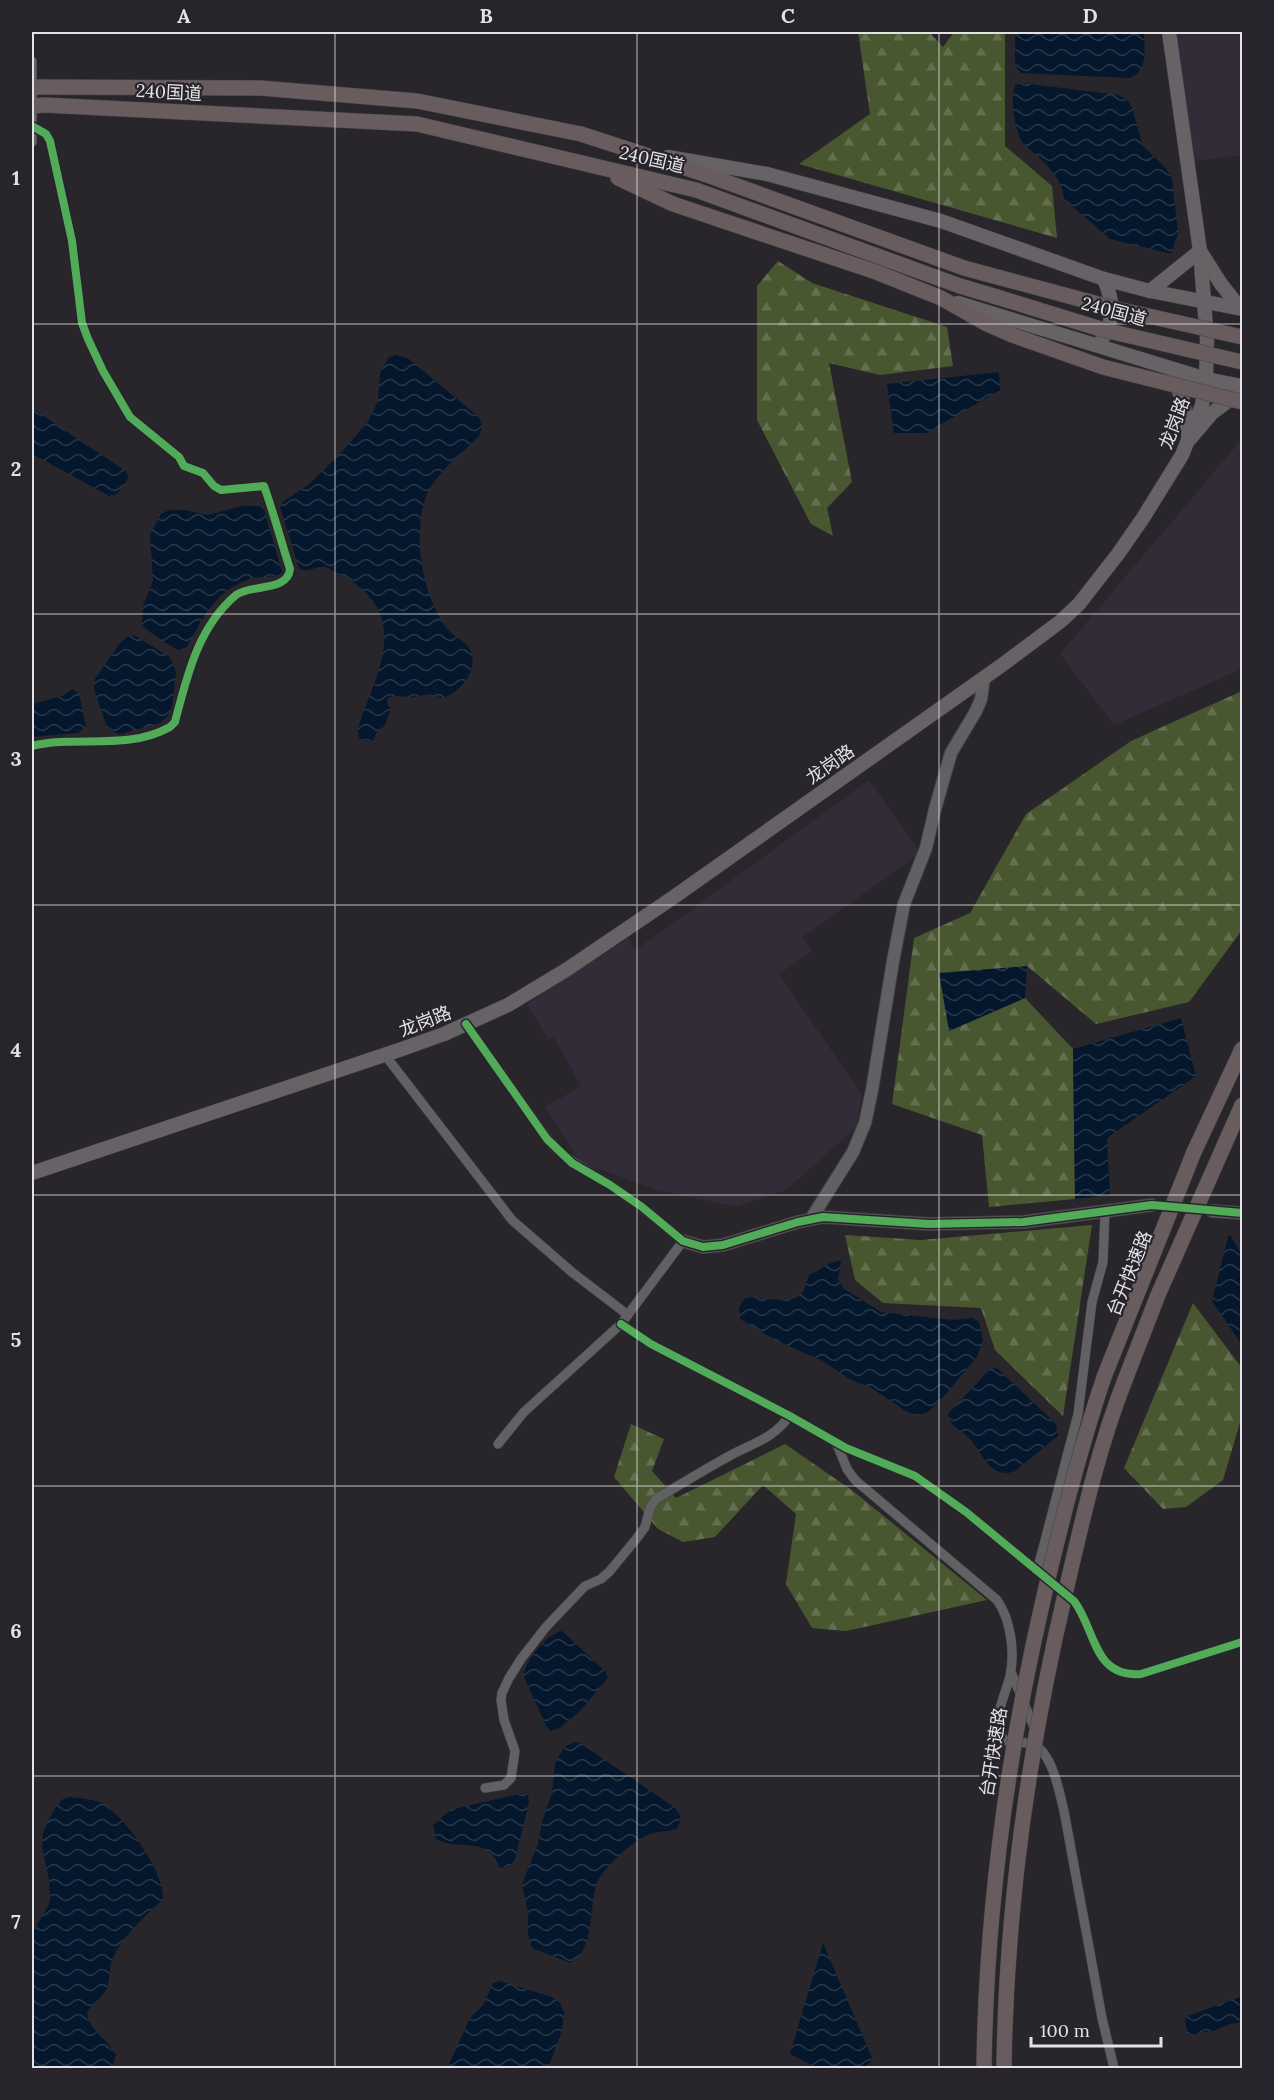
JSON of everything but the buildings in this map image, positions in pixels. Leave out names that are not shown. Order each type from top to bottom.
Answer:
[{"type":"highway","name":"240国道","points":[[32,87],[260,88],[417,100],[581,134],[706,175],[964,268],[1113,308],[1242,337]]},
{"type":"highway","name":"240国道","points":[[32,106],[417,124],[696,190],[960,286],[1104,330],[1242,362]]},
{"type":"highway","points":[[591,165],[673,204],[876,272],[941,298],[1012,335],[1103,367],[1242,402]]},
{"type":"highway","name":"台开快速路","points":[[984,2068],[994,1894],[1012,1747],[1051,1563],[1104,1377],[1194,1152],[1242,1049]]},
{"type":"highway","name":"台开快速路","points":[[1004,2068],[1013,1905],[1032,1751],[1081,1525],[1113,1410],[1158,1295],[1242,1105]]},
{"type":"main road","name":"龙岗路","points":[[32,1173],[385,1055],[508,1005],[566,970],[723,862],[984,678],[1061,621],[1079,604],[1171,476],[1189,440],[1202,405],[1206,379],[1207,339],[1200,251],[1169,32]]},
{"type":"main road","points":[[636,152],[766,174],[940,221],[1104,279],[1150,291],[1241,308]]},
{"type":"main road","points":[[1150,291],[1200,251],[1221,284],[1241,308]]},
{"type":"main road","points":[[1096,346],[1104,337],[1111,322],[1112,298],[1104,279]]},
{"type":"main road","points":[[941,298],[1206,379],[1242,386]]},
{"type":"main road","points":[[1165,367],[1173,376],[1184,400],[1189,440]]},
{"type":"main road","points":[[1189,440],[1212,413],[1242,392]]},
{"type":"street","points":[[32,61],[32,142]]},
{"type":"street","points":[[32,126],[46,134],[50,141],[72,241],[82,323],[99,363],[120,403],[130,417],[179,457],[184,466],[203,473],[216,488],[223,490],[264,486],[290,569],[290,574],[283,582],[239,593],[214,619],[204,634],[189,669],[175,722],[170,727],[119,742],[69,741],[32,746]]},
{"type":"street","points":[[811,1219],[853,1152],[865,1123],[904,904],[926,848],[951,753],[976,711],[981,699],[984,678]]},
{"type":"street","points":[[466,1024],[553,1146],[572,1163],[642,1207],[683,1241],[703,1247],[723,1245],[811,1219],[838,1217],[879,1222],[958,1224],[1023,1222],[1152,1205]]},
{"type":"street","points":[[385,1055],[512,1220],[573,1273],[628,1315]]},
{"type":"street","points":[[1037,1571],[1078,1414],[1092,1302],[1102,1262],[1105,1211]]},
{"type":"street","points":[[1212,1211],[1242,1214]]},
{"type":"street","points":[[498,1444],[524,1412],[621,1324],[683,1241]]},
{"type":"street","points":[[621,1324],[651,1344],[790,1415],[836,1442],[921,1480],[966,1512],[1074,1600],[1104,1662],[1112,1670],[1126,1674],[1141,1674],[1242,1642]]},
{"type":"street","points":[[485,1788],[504,1785],[511,1778],[515,1751],[502,1710],[502,1693],[521,1659],[546,1627],[585,1586],[601,1579],[609,1572],[643,1532],[650,1508],[656,1499],[732,1454],[773,1434],[790,1415]]},
{"type":"street","points":[[836,1442],[847,1469],[855,1480],[997,1600],[1004,1613],[1011,1648],[1010,1672],[999,1714],[999,1729],[1002,1738],[1006,1741],[1033,1744],[1046,1756]]},
{"type":"street","points":[[1010,1672],[1046,1756],[1064,1811],[1102,2018],[1114,2068]]},
{"type":"shaded area","points":[[1175,32],[1242,32],[1242,155],[1194,161]]},
{"type":"shaded area","points":[[1242,439],[1242,669],[1114,725],[1060,654]]},
{"type":"shaded area","points":[[869,780],[921,853],[803,937],[812,951],[779,974],[862,1095],[856,1128],[786,1190],[737,1207],[658,1190],[581,1163],[545,1107],[581,1086],[554,1037],[548,1040],[527,1004],[628,938],[636,950]]},
{"type":"green space","points":[[858,32],[929,32],[943,47],[954,32],[1005,32],[1005,146],[1052,186],[1057,238],[799,164],[870,114]]},
{"type":"green space","points":[[778,261],[812,283],[947,327],[953,366],[880,375],[829,363],[852,482],[827,508],[833,536],[811,524],[757,420],[757,286]]},
{"type":"green space","points":[[1242,691],[1242,930],[1189,1002],[1096,1024],[1027,966],[949,1031],[1025,998],[1073,1049],[1075,1199],[989,1207],[982,1135],[892,1104],[914,938],[970,913],[1026,814],[1131,741]]},
{"type":"green space","points":[[1092,1225],[1063,1416],[995,1350],[981,1308],[883,1303],[855,1280],[845,1235],[921,1240]]},
{"type":"green space","points":[[1193,1303],[1242,1368],[1242,1416],[1223,1480],[1186,1507],[1163,1509],[1124,1468]]},
{"type":"green space","points":[[631,1424],[664,1439],[652,1471],[676,1498],[785,1444],[853,1491],[987,1600],[846,1631],[812,1628],[786,1584],[796,1514],[763,1485],[715,1537],[683,1542],[658,1529],[614,1477]]},
{"type":"water","points":[[1015,32],[1144,32],[1143,65],[1140,71],[1129,78],[1021,73],[1015,65]]},
{"type":"water","points":[[1022,83],[1118,95],[1127,99],[1132,108],[1143,146],[1166,168],[1172,179],[1178,233],[1171,254],[1110,239],[1064,199],[1054,174],[1022,142],[1019,136],[1013,99],[1015,85]]},
{"type":"water","points":[[396,355],[409,359],[474,413],[481,423],[479,436],[444,470],[430,488],[425,499],[420,526],[421,557],[427,588],[448,630],[464,642],[473,659],[470,674],[466,680],[456,691],[443,698],[430,694],[388,698],[387,704],[391,709],[384,728],[378,730],[373,740],[368,742],[359,738],[358,728],[380,666],[384,646],[384,628],[378,610],[366,593],[346,577],[326,567],[306,570],[299,568],[280,507],[283,502],[309,484],[338,456],[368,422],[378,401],[380,373],[389,357]]},
{"type":"water","points":[[999,372],[1000,390],[926,433],[894,433],[887,384]]},
{"type":"water","points":[[32,408],[127,472],[128,479],[117,494],[109,496],[40,458],[32,457]]},
{"type":"water","points":[[242,506],[259,506],[264,510],[282,572],[275,576],[250,579],[228,590],[211,606],[187,647],[178,650],[157,638],[142,625],[143,606],[153,581],[150,535],[161,514],[169,510],[185,510],[208,515]]},
{"type":"water","points":[[134,635],[170,657],[176,672],[172,707],[168,716],[160,723],[120,734],[108,730],[94,689],[95,679],[120,643]]},
{"type":"water","points":[[73,689],[79,694],[86,726],[78,733],[32,737],[32,704],[62,696]]},
{"type":"water","points":[[1027,966],[1025,998],[949,1031],[939,973]]},
{"type":"water","points":[[1181,1018],[1196,1076],[1107,1138],[1110,1195],[1075,1199],[1073,1049]]},
{"type":"water","points":[[1229,1233],[1242,1255],[1242,1345],[1212,1301]]},
{"type":"water","points":[[841,1262],[838,1279],[843,1288],[881,1312],[953,1320],[973,1318],[979,1322],[983,1340],[977,1357],[938,1403],[926,1413],[917,1415],[907,1412],[870,1387],[851,1380],[823,1361],[777,1341],[740,1319],[739,1307],[745,1298],[792,1299],[803,1292],[810,1274]]},
{"type":"water","points":[[997,1368],[1056,1424],[1058,1436],[1015,1471],[1007,1473],[993,1469],[988,1464],[969,1438],[953,1425],[948,1414],[990,1369]]},
{"type":"water","points":[[562,1631],[605,1671],[608,1678],[580,1711],[560,1728],[551,1731],[546,1726],[524,1677],[528,1663],[537,1649],[550,1637]]},
{"type":"water","points":[[575,1742],[580,1743],[674,1807],[681,1820],[677,1829],[653,1833],[639,1840],[624,1851],[604,1872],[596,1886],[590,1928],[584,1949],[570,1963],[532,1948],[522,1884],[538,1844],[542,1822],[552,1793],[555,1764],[564,1747]]},
{"type":"water","points":[[523,1793],[528,1795],[529,1803],[515,1859],[510,1866],[500,1868],[495,1858],[481,1847],[446,1843],[436,1839],[433,1825],[450,1810]]},
{"type":"water","points":[[69,1797],[97,1801],[114,1812],[143,1848],[158,1875],[162,1888],[163,1899],[134,1927],[116,1951],[107,1988],[87,2013],[95,2030],[116,2055],[112,2068],[32,2068],[32,1934],[50,1900],[49,1880],[42,1847],[43,1833],[54,1809],[63,1799]]},
{"type":"water","points":[[823,1943],[873,2060],[863,2068],[817,2068],[790,2054]]},
{"type":"water","points":[[500,1981],[552,1997],[560,2003],[564,2012],[562,2031],[548,2068],[449,2068],[470,2018],[484,2004],[493,1983]]},
{"type":"water","points":[[1242,1996],[1242,2022],[1216,2030],[1190,2035],[1187,2033],[1185,2017]]},
{"type":"tunnel","points":[[1152,1205],[1198,1210]]},
{"type":"cycle path","points":[[32,126],[46,134],[50,141],[72,241],[82,323],[103,371],[130,417],[179,457],[184,466],[203,473],[214,486],[221,490],[264,486],[290,569],[283,581],[236,595],[212,622],[196,653],[175,722],[170,727],[137,739],[49,743],[32,746]]},
{"type":"cycle path","points":[[466,1024],[547,1139],[572,1163],[642,1207],[683,1241],[703,1247],[723,1245],[798,1222],[823,1217],[929,1224],[1023,1222],[1152,1205],[1242,1213]]},
{"type":"cycle path","points":[[621,1324],[651,1344],[788,1415],[846,1448],[915,1476],[966,1512],[1074,1601],[1098,1650],[1113,1668],[1125,1673],[1141,1674],[1242,1642]]}]
